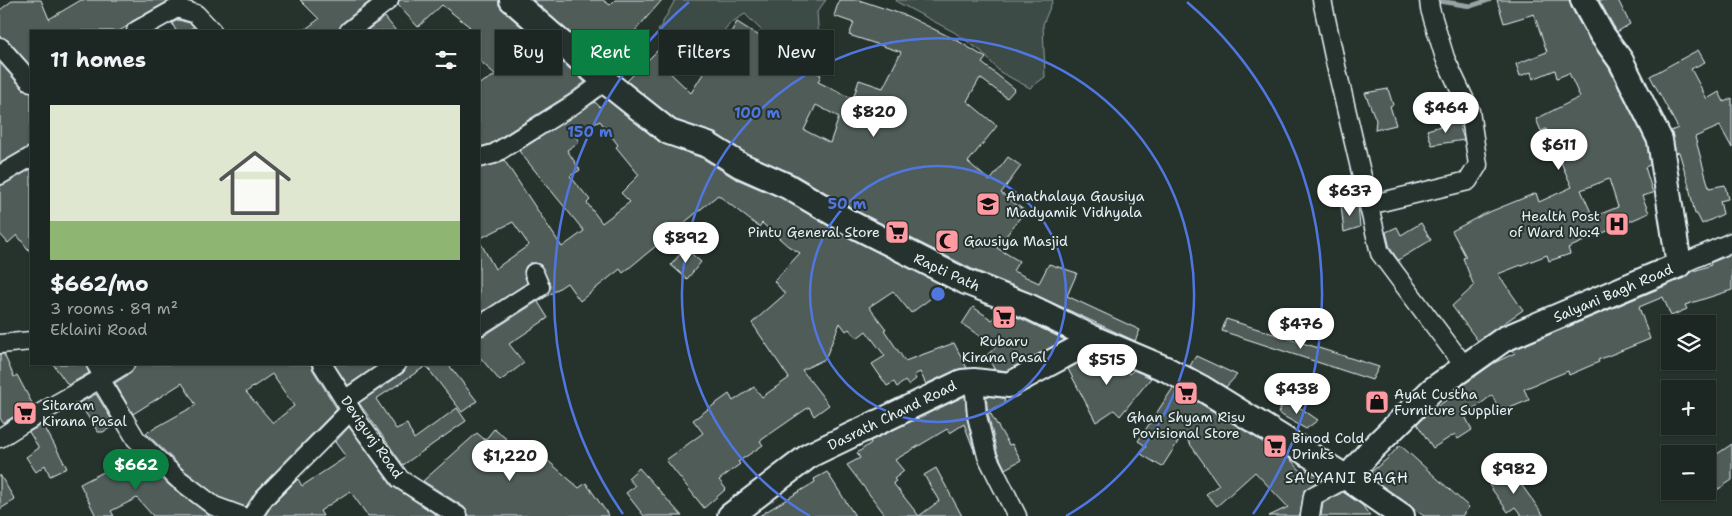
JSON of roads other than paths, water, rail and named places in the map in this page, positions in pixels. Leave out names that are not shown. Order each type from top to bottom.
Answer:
[{"type":"street","points":[[351,30],[389,0]]},
{"type":"street","name":"Rapti Path","points":[[512,0],[605,81],[669,132],[708,145],[740,165],[787,186],[852,224],[966,282],[1030,307],[1095,339],[1166,368],[1347,478],[1402,516]]},
{"type":"street","points":[[1322,0],[1380,253],[1465,367]]},
{"type":"street","name":"Salyani Bagh Road","points":[[1347,478],[1370,451],[1432,390],[1504,339],[1679,265],[1660,140],[1621,61],[1601,33],[1583,0]]},
{"type":"street","points":[[1369,205],[1468,181],[1478,165],[1470,111],[1445,58],[1430,5]]},
{"type":"street","points":[[138,30],[177,8],[196,14],[211,30]]},
{"type":"street","points":[[0,47],[30,81]]},
{"type":"street","points":[[480,158],[494,154],[574,104],[605,81]]},
{"type":"street","points":[[0,175],[30,159]]},
{"type":"street","points":[[1679,265],[1732,242]]},
{"type":"street","points":[[480,325],[540,287],[534,273]]},
{"type":"street","name":"Dasrath Chand Road","points":[[730,516],[810,455],[962,382],[974,381],[1009,384],[1095,339]]},
{"type":"street","points":[[0,344],[30,341]]},
{"type":"street","points":[[0,438],[100,373],[121,365]]},
{"type":"street","name":"Devigunj Road","points":[[323,365],[400,479],[458,516]]},
{"type":"street","points":[[252,516],[264,498],[348,405],[396,365]]},
{"type":"street","points":[[100,373],[136,439],[177,478],[214,506],[241,516]]},
{"type":"street","points":[[974,381],[977,416],[987,456],[1018,516]]},
{"type":"street","points":[[1310,516],[1313,496],[1347,478]]},
{"type":"waterway","points":[[1432,0],[1471,6],[1489,0]]},
{"type":"place","name":"Anathalaya Gausiya Madyamik Vidhyala","points":[[988,204]]},
{"type":"place","name":"Health Post of Ward No:4","points":[[1617,224]]},
{"type":"place","name":"Pintu General Store","points":[[897,232]]},
{"type":"place","name":"Gausiya Masjid","points":[[947,241]]},
{"type":"place","name":"Rubaru Kirana Pasal","points":[[1004,317]]},
{"type":"place","name":"Ghan Shyam Risu Povisional Store","points":[[1186,393]]},
{"type":"place","name":"Ayat Custha Furniture Supplier","points":[[1377,402]]},
{"type":"place","name":"Sitaram Kirana Pasal","points":[[25,413]]},
{"type":"place","name":"Binod Cold Drinks","points":[[1275,446]]},
{"type":"district","name":"SALYANI BAGH","points":[[1347,478]]}]
